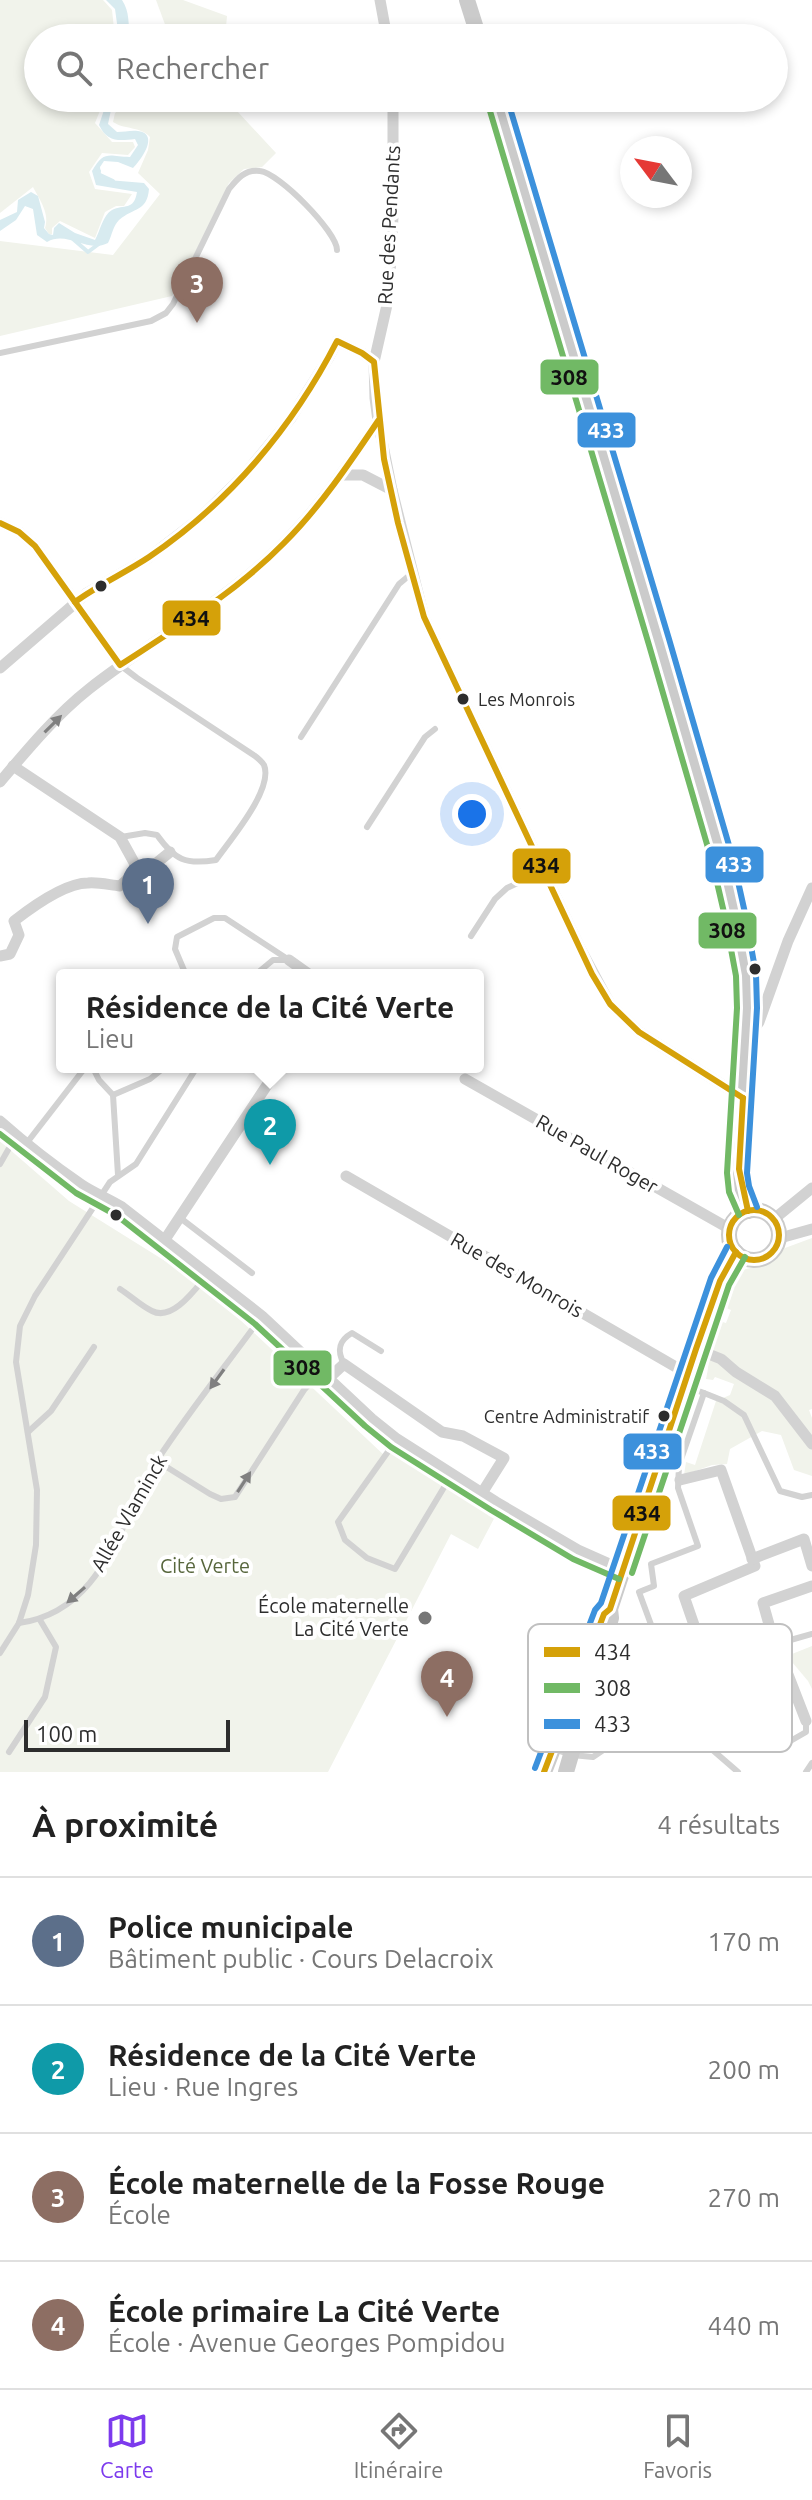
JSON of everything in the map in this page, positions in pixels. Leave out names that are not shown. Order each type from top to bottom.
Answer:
[{"type":"street","points":[[380,0],[384,24]]},
{"type":"street","points":[[467,0],[475,24]]},
{"type":"street","name":"Rue des Pendants","points":[[393,112],[389,296],[374,362],[378,421],[411,574],[424,617],[592,974],[610,1004],[639,1032],[743,1098]]},
{"type":"street","points":[[501,112],[723,862],[735,915],[746,975],[746,1040],[737,1173],[739,1189],[748,1211]]},
{"type":"street","points":[[0,668],[87,593],[148,558],[200,518],[245,474],[291,418],[337,341],[374,362]]},
{"type":"street","points":[[0,782],[86,691],[214,603],[268,558],[343,475],[378,421]]},
{"type":"street","points":[[343,475],[363,475],[392,490]]},
{"type":"street","points":[[0,523],[19,532],[35,546],[120,665]]},
{"type":"street","points":[[13,766],[120,837],[136,866]]},
{"type":"street","points":[[136,866],[154,865],[170,852]]},
{"type":"street","points":[[0,956],[10,954],[19,935],[14,921],[33,907],[85,882],[120,886],[132,875],[136,866]]},
{"type":"street","points":[[746,1040],[759,1022],[788,941],[812,888]]},
{"type":"street","points":[[289,960],[302,969]]},
{"type":"street","points":[[164,1241],[275,1073]]},
{"type":"street","name":"Rue Paul Roger","points":[[465,1079],[730,1229]]},
{"type":"street","points":[[0,1121],[21,1140],[86,1188],[103,1195],[262,1316],[397,1439],[578,1550],[623,1570]]},
{"type":"street","name":"Rue des Monrois","points":[[346,1176],[686,1380]]},
{"type":"street","points":[[774,1219],[812,1189]]},
{"type":"street","points":[[748,1211],[762,1211],[778,1225],[780,1238],[766,1258],[750,1260],[731,1245],[730,1229],[736,1218],[748,1211]]},
{"type":"street","points":[[780,1238],[812,1229]]},
{"type":"street","points":[[609,1624],[610,1609],[696,1349],[720,1281],[736,1252]]},
{"type":"street","points":[[696,1349],[721,1359],[775,1396],[812,1444]]},
{"type":"street","points":[[325,1374],[344,1364],[442,1432],[463,1436],[504,1458],[482,1493]]},
{"type":"street","points":[[680,1480],[721,1470],[755,1566],[684,1596],[694,1624]]},
{"type":"street","points":[[752,1559],[804,1539],[812,1566]]},
{"type":"street","points":[[769,1624],[763,1603],[812,1586]]},
{"type":"street","points":[[600,1624],[610,1609]]},
{"type":"street","points":[[792,1685],[806,1721]]},
{"type":"street","points":[[544,1772],[552,1752]]},
{"type":"street","points":[[566,1772],[573,1752]]},
{"type":"lane","points":[[0,353],[151,321],[166,313],[229,189],[238,178],[250,171],[264,171],[277,177],[325,226],[337,242],[337,250]]},
{"type":"lane","points":[[301,737],[382,609],[399,584],[411,574]]},
{"type":"lane","points":[[120,665],[255,756],[264,764],[266,776],[260,796],[216,860],[194,864],[170,852],[157,835],[145,833],[120,837]]},
{"type":"lane","points":[[367,827],[425,737],[435,729]]},
{"type":"lane","points":[[471,936],[495,899],[507,888],[543,871]]},
{"type":"lane","points":[[183,969],[175,949],[177,937],[214,918],[225,918],[289,960]]},
{"type":"lane","points":[[262,969],[273,960],[289,960]]},
{"type":"lane","points":[[0,1164],[80,1073]]},
{"type":"lane","points":[[96,1073],[113,1095],[118,1175]]},
{"type":"lane","points":[[113,1095],[158,1073]]},
{"type":"lane","points":[[0,1653],[19,1623],[28,1595],[36,1545],[37,1490],[16,1362],[20,1326],[35,1296],[110,1182],[136,1164],[193,1073]]},
{"type":"lane","points":[[179,1217],[252,1273]]},
{"type":"lane","points":[[120,1289],[155,1313],[163,1314],[183,1303],[208,1274]]},
{"type":"lane","name":"Allée Vlaminck","points":[[19,1623],[40,1620],[59,1609],[82,1591],[106,1563],[157,1461],[262,1316]]},
{"type":"lane","points":[[344,1364],[339,1355],[340,1345],[352,1333],[381,1351]]},
{"type":"lane","points":[[28,1432],[51,1411],[94,1347]]},
{"type":"lane","points":[[157,1461],[210,1494],[221,1499],[235,1497],[304,1390],[325,1374]]},
{"type":"lane","points":[[686,1380],[744,1415],[780,1491],[802,1497],[812,1495]]},
{"type":"lane","points":[[651,1624],[639,1592],[654,1586],[651,1564],[698,1546],[678,1488],[679,1465],[704,1393]]},
{"type":"lane","points":[[397,1439],[338,1522],[345,1540],[367,1558],[395,1569],[452,1474]]},
{"type":"lane","points":[[9,1752],[45,1697],[56,1647],[40,1620]]},
{"type":"lane","points":[[792,1640],[812,1634]]},
{"type":"lane","points":[[792,1740],[806,1732],[806,1721]]},
{"type":"lane","points":[[562,1752],[593,1757],[600,1752]]},
{"type":"lane","points":[[715,1752],[738,1772]]},
{"type":"lane","points":[[806,1772],[812,1763]]},
{"type":"green space","points":[[0,0],[103,0],[112,10],[114,24],[24,24],[24,112],[99,112],[95,123],[112,142],[133,142],[135,147],[128,155],[102,153],[89,172],[95,189],[132,194],[124,206],[116,206],[105,212],[95,238],[60,221],[49,234],[45,228],[44,207],[33,187],[0,213]]},
{"type":"green space","points":[[156,0],[183,0],[227,16],[226,24],[165,24]]},
{"type":"green space","points":[[238,112],[276,153],[262,167],[244,169],[229,183],[172,296],[0,336],[0,241],[113,255],[160,194],[138,173],[150,137],[142,131],[113,122],[115,113]]},
{"type":"green space","name":"Cité Verte","points":[[0,1141],[69,1201],[202,1284],[385,1456],[390,1449],[497,1513],[478,1549],[451,1534],[328,1772],[0,1772]]},
{"type":"green space","points":[[812,1238],[812,1409],[809,1410],[812,1418],[812,1476],[794,1470],[781,1435],[762,1431],[730,1449],[727,1464],[712,1465],[684,1475],[686,1462],[695,1465],[716,1401],[730,1395],[734,1384],[715,1377],[713,1380],[706,1379],[716,1320],[726,1323],[731,1310],[722,1306],[742,1270],[771,1263],[785,1248]]},
{"type":"green space","points":[[812,1646],[812,1689],[792,1662],[792,1654]]},
{"type":"shaded area","points":[[106,0],[122,0],[129,24],[117,24],[115,9]]},
{"type":"shaded area","points":[[103,112],[111,112],[108,124],[117,132],[135,131],[148,137],[147,148],[133,168],[104,161],[100,167],[101,177],[144,183],[149,189],[146,202],[119,220],[108,243],[93,246],[62,239],[47,242],[37,235],[33,209],[25,206],[16,220],[0,231],[0,220],[17,212],[18,200],[31,192],[38,196],[44,228],[49,234],[53,235],[59,223],[95,240],[109,212],[134,202],[137,192],[96,185],[92,171],[103,157],[130,157],[138,145],[135,139],[109,137],[99,125]]},
{"type":"waterway","points":[[99,171],[98,174],[113,181]]},
{"type":"waterway","points":[[73,239],[88,252],[100,243]]},
{"type":"transit line","name":"308","points":[[490,112],[649,645],[713,865],[725,917],[736,976],[737,1008],[727,1173],[729,1192],[739,1215]]},
{"type":"transit line","name":"433","points":[[511,112],[733,859],[756,974],[757,1008],[747,1173],[757,1207]]},
{"type":"transit line","name":"434","points":[[75,602],[178,536],[232,488],[279,433],[320,373],[337,341],[362,353],[374,362],[384,459],[424,617],[592,974],[610,1004],[639,1032],[743,1098]]},
{"type":"transit line","name":"434","points":[[0,523],[19,532],[35,546],[120,665],[205,608],[266,561],[322,500],[378,421]]},
{"type":"transit line","name":"434","points":[[743,1098],[739,1169],[748,1211]]},
{"type":"transit line","name":"308","points":[[0,1134],[76,1193],[116,1215],[255,1324],[391,1447],[573,1559],[619,1579]]},
{"type":"transit line","name":"434","points":[[754,1210],[772,1217],[779,1235],[772,1253],[754,1260],[736,1253],[729,1235],[736,1217],[754,1210]]},
{"type":"transit line","name":"433","points":[[590,1624],[601,1603],[711,1278],[727,1247]]},
{"type":"transit line","name":"434","points":[[600,1624],[610,1609],[720,1281],[736,1252]]},
{"type":"transit line","name":"308","points":[[632,1573],[729,1285],[745,1257]]},
{"type":"transit line","name":"433","points":[[535,1768],[541,1752]]},
{"type":"transit line","name":"434","points":[[544,1772],[552,1752]]},
{"type":"place","name":"École maternelle de la Fosse Rouge","points":[[197,323]]},
{"type":"place","name":"Les Monrois","points":[[463,699]]},
{"type":"place","name":"Police municipale","points":[[148,924]]},
{"type":"place","name":"Résidence de la Cité Verte","points":[[270,1165]]},
{"type":"place","name":"Centre Administratif","points":[[664,1416]]},
{"type":"place","name":"École maternelle La Cité Verte","points":[[425,1618]]},
{"type":"place","name":"École primaire La Cité Verte","points":[[447,1717]]}]
